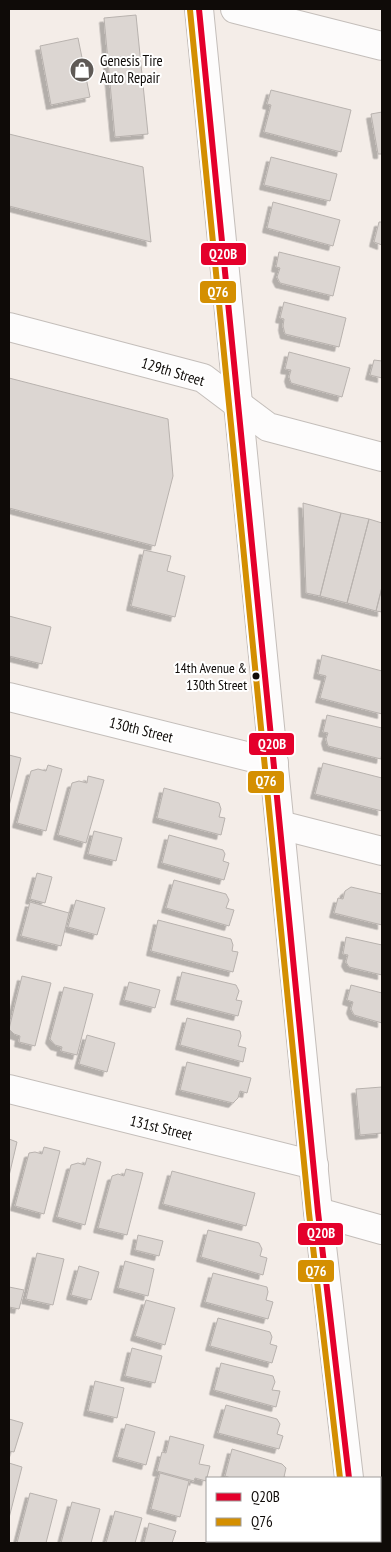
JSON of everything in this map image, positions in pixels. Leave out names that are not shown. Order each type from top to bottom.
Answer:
[{"type":"street","points":[[199,9],[318,1212],[349,1477]]},
{"type":"street","points":[[235,9],[382,46]]},
{"type":"street","name":"129th Street","points":[[9,327],[203,378],[268,427],[382,457]]},
{"type":"street","name":"130th Street","points":[[9,697],[274,763]]},
{"type":"street","points":[[280,825],[382,851]]},
{"type":"street","name":"131st Street","points":[[9,1089],[314,1165]]},
{"type":"street","points":[[318,1212],[382,1230]]},
{"type":"building","points":[[136,15],[148,134],[115,137],[104,18]]},
{"type":"building","points":[[78,38],[90,97],[51,105],[40,46]]},
{"type":"building","points":[[271,90],[351,110],[341,152],[264,132],[271,105],[267,104]]},
{"type":"building","points":[[382,112],[382,154],[378,154],[371,114]]},
{"type":"building","points":[[9,134],[143,167],[151,242],[9,206]]},
{"type":"building","points":[[271,157],[337,174],[330,201],[264,185]]},
{"type":"building","points":[[273,202],[340,220],[333,246],[267,228]]},
{"type":"building","points":[[379,222],[382,222],[382,245],[374,242]]},
{"type":"building","points":[[279,252],[340,267],[333,296],[280,283],[277,277],[280,268],[276,267]]},
{"type":"building","points":[[284,302],[346,318],[339,347],[285,334],[284,319],[280,318]]},
{"type":"building","points":[[289,352],[350,368],[342,397],[291,383],[289,377],[291,370],[285,369]]},
{"type":"building","points":[[374,360],[382,361],[382,378],[370,375]]},
{"type":"building","points":[[9,378],[168,419],[173,476],[155,546],[9,508]]},
{"type":"building","points":[[303,503],[341,513],[320,596],[306,593]]},
{"type":"building","points":[[341,513],[369,519],[347,603],[320,596]]},
{"type":"building","points":[[369,519],[382,523],[382,587],[376,611],[347,603]]},
{"type":"building","points":[[144,550],[171,556],[167,571],[185,576],[175,617],[131,606]]},
{"type":"building","points":[[382,587],[382,612],[376,611]]},
{"type":"building","points":[[9,616],[51,627],[42,664],[9,656]]},
{"type":"building","points":[[322,655],[382,671],[382,714],[320,698],[326,676],[318,674]]},
{"type":"building","points":[[327,715],[382,728],[381,759],[328,746],[326,739],[328,733],[323,732]]},
{"type":"building","points":[[9,755],[21,758],[9,806]]},
{"type":"building","points":[[323,763],[382,778],[382,811],[315,794]]},
{"type":"building","points":[[48,765],[62,769],[46,831],[17,823],[31,771],[38,769],[46,771]]},
{"type":"building","points":[[88,776],[104,780],[86,843],[58,835],[72,783],[79,781],[87,783]]},
{"type":"building","points":[[164,788],[219,803],[221,809],[219,817],[225,818],[221,835],[157,818]]},
{"type":"building","points":[[94,831],[122,838],[116,861],[88,854]]},
{"type":"building","points":[[169,835],[223,850],[225,854],[223,861],[229,863],[224,880],[162,863]]},
{"type":"building","points":[[37,873],[52,877],[45,903],[30,899]]},
{"type":"building","points":[[174,880],[226,894],[229,900],[226,908],[234,910],[229,926],[166,908]]},
{"type":"building","points":[[351,887],[382,894],[382,925],[334,913],[338,898],[343,899],[345,891]]},
{"type":"building","points":[[76,900],[105,908],[97,935],[68,927]]},
{"type":"building","points":[[30,902],[69,913],[61,946],[21,936]]},
{"type":"building","points":[[158,920],[231,939],[232,951],[238,952],[233,972],[151,951]]},
{"type":"building","points":[[346,937],[382,945],[382,975],[349,967],[346,962],[348,955],[343,954]]},
{"type":"building","points":[[182,972],[236,985],[239,991],[236,1000],[242,1001],[238,1016],[175,1000]]},
{"type":"building","points":[[22,976],[51,983],[35,1046],[19,1042],[20,1036],[14,1034],[9,1029]]},
{"type":"building","points":[[129,982],[160,990],[155,1008],[124,1000]]},
{"type":"building","points":[[351,985],[382,993],[382,1023],[354,1015],[351,1009],[353,1002],[347,1000]]},
{"type":"building","points":[[64,987],[93,994],[77,1055],[61,1051],[62,1047],[55,1045],[50,1039]]},
{"type":"building","points":[[187,1018],[240,1031],[241,1036],[238,1046],[246,1048],[243,1062],[180,1045]]},
{"type":"building","points":[[87,1035],[115,1043],[107,1072],[79,1064]]},
{"type":"building","points":[[187,1062],[251,1078],[247,1093],[240,1091],[238,1098],[233,1103],[180,1090]]},
{"type":"building","points":[[382,1087],[382,1133],[360,1135],[356,1089]]},
{"type":"building","points":[[9,1139],[17,1142],[9,1176]]},
{"type":"building","points":[[44,1147],[60,1151],[44,1214],[15,1206],[29,1153],[42,1154]]},
{"type":"building","points":[[87,1158],[101,1162],[85,1225],[57,1217],[71,1165],[78,1163],[85,1165]]},
{"type":"building","points":[[126,1169],[143,1173],[127,1235],[98,1228],[112,1176],[118,1174],[124,1176]]},
{"type":"building","points":[[172,1171],[255,1193],[246,1226],[163,1204]]},
{"type":"building","points":[[208,1230],[259,1243],[262,1249],[260,1256],[267,1258],[263,1275],[201,1257]]},
{"type":"building","points":[[138,1235],[163,1241],[159,1256],[135,1250]]},
{"type":"building","points":[[37,1253],[64,1259],[53,1305],[26,1299]]},
{"type":"building","points":[[125,1261],[154,1269],[148,1296],[118,1288]]},
{"type":"building","points":[[79,1266],[99,1272],[91,1300],[71,1295]]},
{"type":"building","points":[[213,1273],[267,1287],[266,1300],[273,1302],[268,1319],[205,1302]]},
{"type":"building","points":[[9,1287],[24,1290],[19,1309],[9,1307]]},
{"type":"building","points":[[146,1300],[175,1308],[165,1345],[135,1336]]},
{"type":"building","points":[[218,1318],[270,1332],[272,1337],[270,1344],[277,1346],[272,1363],[210,1346]]},
{"type":"building","points":[[132,1348],[162,1356],[155,1383],[125,1376]]},
{"type":"building","points":[[221,1363],[273,1376],[275,1382],[272,1390],[280,1391],[276,1407],[214,1390]]},
{"type":"building","points":[[95,1381],[124,1388],[117,1418],[88,1411]]},
{"type":"building","points":[[226,1405],[277,1419],[280,1424],[277,1434],[283,1436],[279,1449],[218,1433]]},
{"type":"building","points":[[9,1419],[23,1423],[14,1452],[9,1451]]},
{"type":"building","points":[[126,1424],[155,1432],[146,1465],[117,1457]]},
{"type":"building","points":[[170,1436],[204,1445],[199,1464],[210,1466],[206,1481],[195,1478],[194,1481],[157,1471],[162,1452],[166,1453]]},
{"type":"building","points":[[232,1449],[282,1464],[286,1468],[284,1477],[225,1476]]},
{"type":"building","points":[[9,1463],[22,1467],[9,1518]]},
{"type":"building","points":[[160,1473],[189,1481],[180,1517],[151,1509]]},
{"type":"building","points":[[30,1493],[57,1500],[46,1543],[17,1543]]},
{"type":"building","points":[[72,1502],[100,1509],[91,1543],[61,1543]]},
{"type":"building","points":[[115,1511],[142,1518],[135,1543],[106,1543]]},
{"type":"building","points":[[149,1523],[176,1531],[172,1543],[144,1543]]},
{"type":"transit line","name":"Q20B","points":[[199,9],[318,1212],[349,1477]]},
{"type":"transit line","name":"Q76","points":[[190,10],[309,1213],[340,1477]]},
{"type":"place","name":"Genesis Tire Auto Repair","points":[[82,70]]},
{"type":"place","name":"14th Avenue & 130th Street","points":[[256,676]]}]
